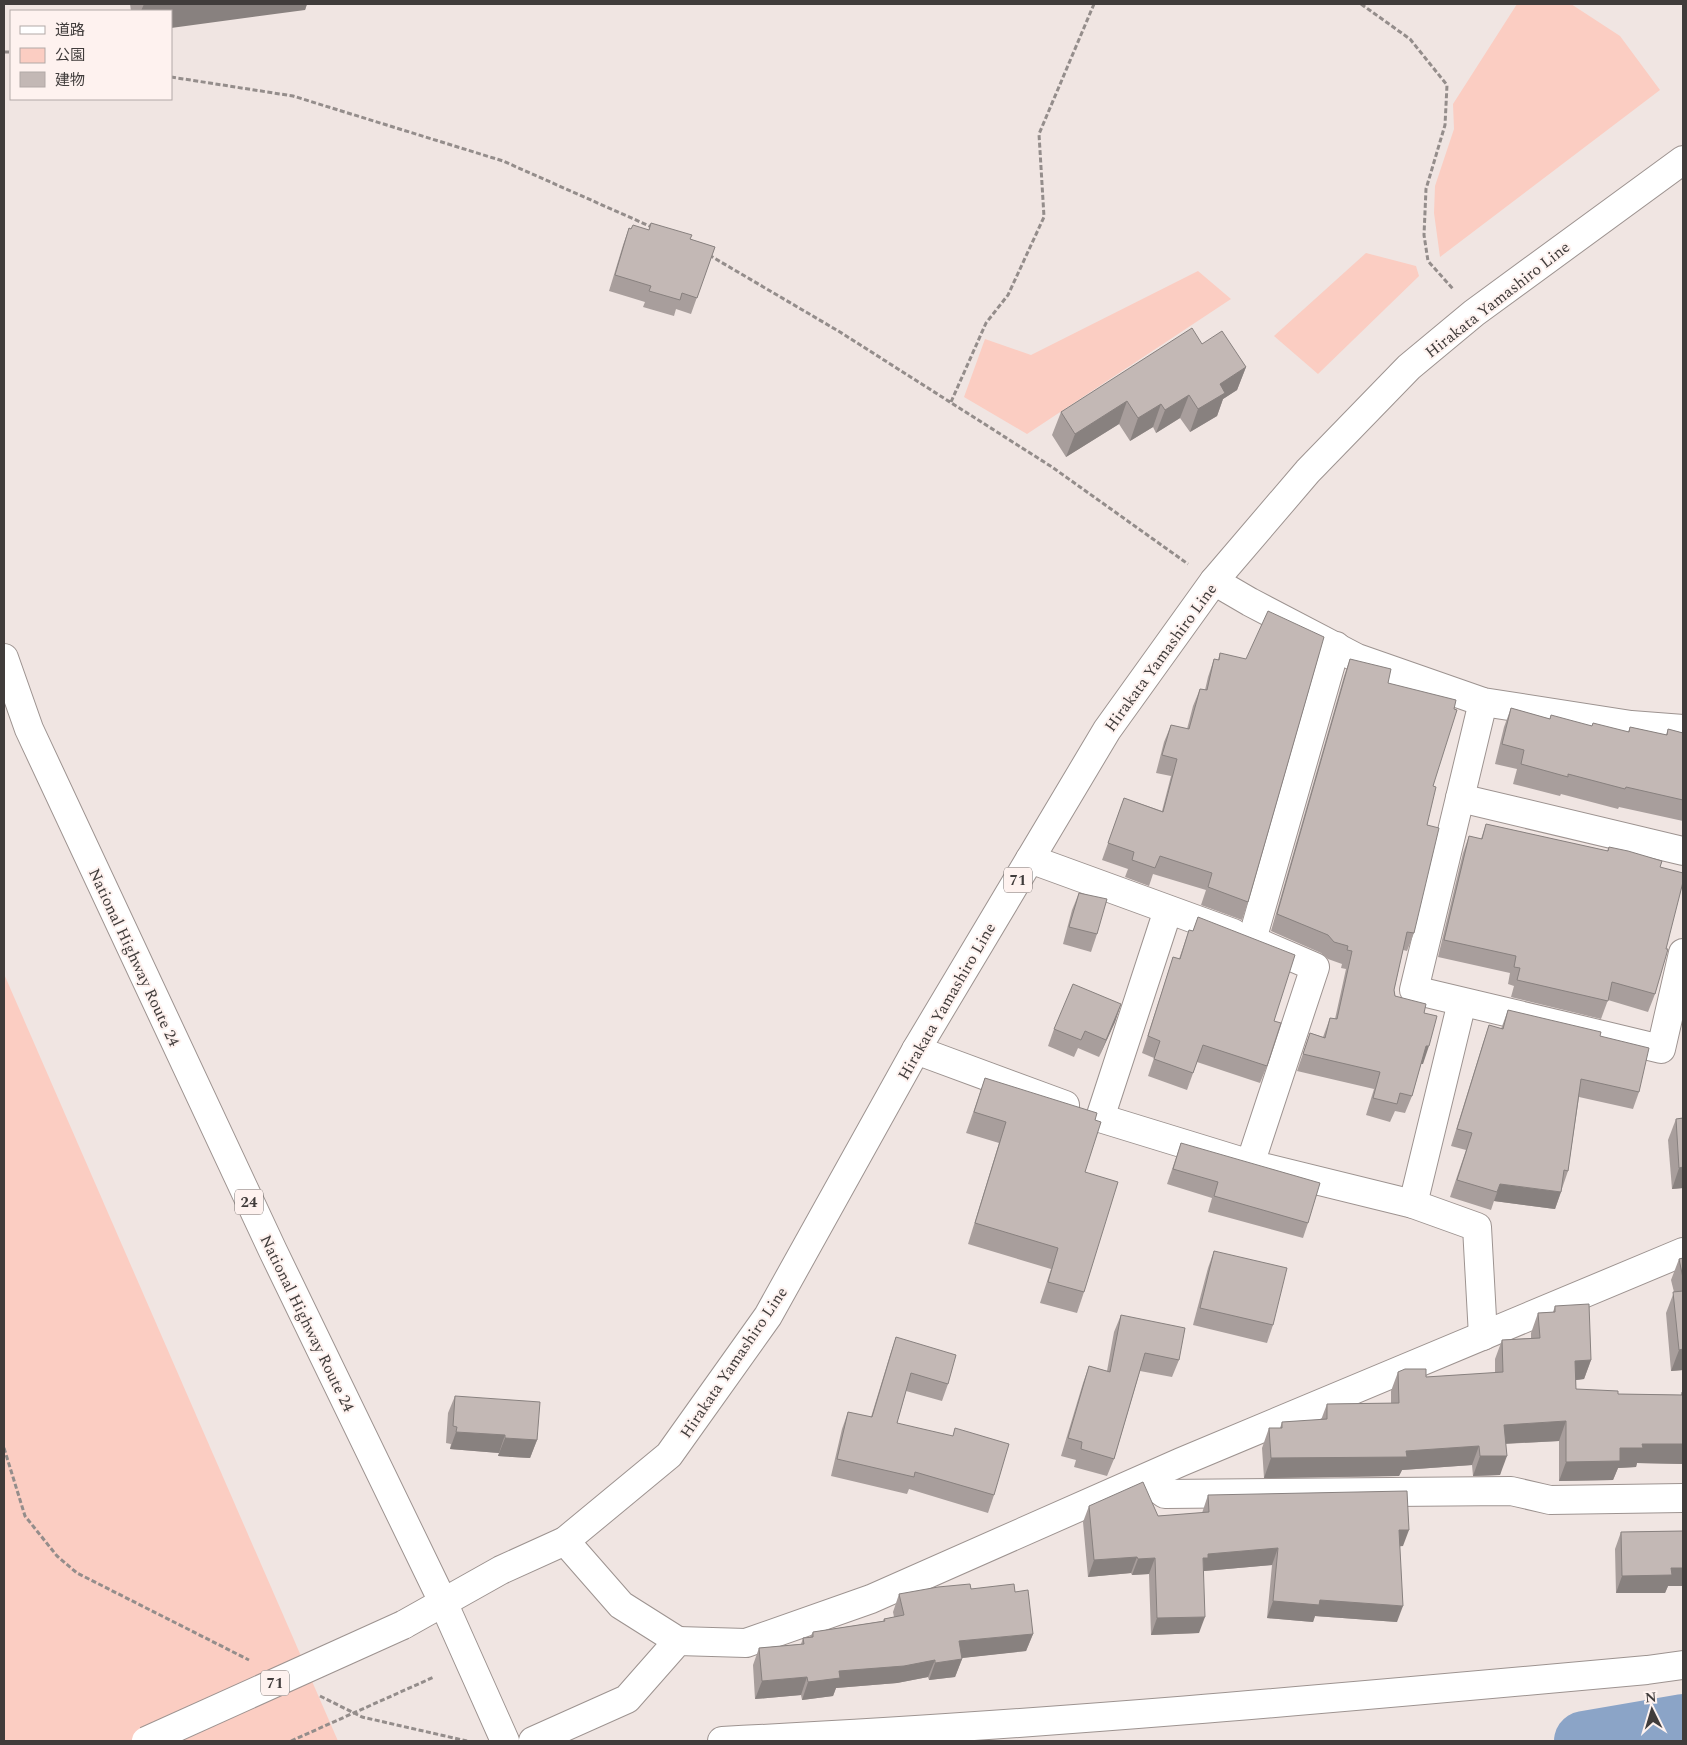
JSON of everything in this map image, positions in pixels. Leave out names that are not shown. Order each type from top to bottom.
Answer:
[{"type":"main road","name":"Hirakata Yamashiro Line","points":[[146,1741],[403,1625],[501,1570],[565,1541],[669,1455],[768,1316],[916,1050],[1107,730],[1214,581],[1308,471],[1409,367],[1474,312],[1683,160]]},
{"type":"main road","points":[[1214,581],[1357,658],[1484,702],[1631,725],[1683,729]]},
{"type":"main road","points":[[1252,940],[1336,646]]},
{"type":"main road","name":"National Highway Route 24","points":[[4,658],[33,738],[272,1251],[443,1602],[505,1741]]},
{"type":"main road","points":[[1484,702],[1414,990],[1661,1049],[1683,953]]},
{"type":"main road","points":[[1460,798],[1683,851]]},
{"type":"main road","points":[[1030,859],[1252,940],[1315,967],[1250,1164]]},
{"type":"main road","points":[[1100,1118],[1168,910]]},
{"type":"main road","points":[[1413,1204],[1462,1002]]},
{"type":"main road","points":[[916,1050],[1100,1118],[1250,1164],[1413,1204],[1477,1227],[1483,1336]]},
{"type":"main road","points":[[565,1541],[621,1604],[678,1641],[746,1643],[870,1599],[1144,1479],[1683,1252]]},
{"type":"main road","points":[[1144,1479],[1164,1494],[1511,1491],[1550,1500],[1683,1498]]},
{"type":"main road","points":[[533,1741],[627,1699],[678,1641]]},
{"type":"main road","points":[[722,1741],[878,1734],[1372,1695],[1647,1670],[1683,1665]]},
{"type":"path","points":[[951,402],[986,323],[1008,295],[1044,217],[1039,134],[1094,4]]},
{"type":"path","points":[[1361,4],[1410,39],[1447,85],[1445,125],[1426,189],[1424,235],[1428,261],[1474,312]]},
{"type":"path","points":[[172,77],[294,96],[503,161],[658,230]]},
{"type":"path","points":[[703,252],[840,332],[1052,467],[1214,581]]},
{"type":"path","points":[[4,1448],[25,1516],[57,1556],[77,1573],[255,1663]]},
{"type":"path","points":[[291,1741],[434,1677]]},
{"type":"path","points":[[317,1695],[362,1717],[466,1741]]},
{"type":"green space","points":[[1517,4],[1571,4],[1620,36],[1660,90],[1440,257],[1434,213],[1435,186],[1454,129],[1453,104]]},
{"type":"green space","points":[[1366,253],[1416,266],[1419,276],[1318,374],[1274,336]]},
{"type":"green space","points":[[1198,271],[1231,299],[1027,434],[964,397],[985,339],[1031,355]]},
{"type":"green space","points":[[4,974],[338,1741],[4,1741]]},
{"type":"building","points":[[651,223],[692,235],[690,239],[715,247],[697,298],[682,293],[680,300],[649,291],[651,286],[615,275],[629,228],[631,229],[633,225],[649,230]]},
{"type":"building","points":[[1192,328],[1202,344],[1222,331],[1246,367],[1220,384],[1225,393],[1198,409],[1189,395],[1165,410],[1161,404],[1138,418],[1127,401],[1075,434],[1061,412]]},
{"type":"building","points":[[1268,611],[1324,637],[1248,902],[1208,887],[1212,873],[1160,856],[1155,868],[1132,860],[1134,852],[1108,843],[1124,798],[1163,812],[1177,759],[1162,755],[1171,725],[1189,729],[1200,689],[1207,690],[1214,659],[1219,660],[1220,653],[1246,659]]},
{"type":"building","points":[[1350,659],[1391,669],[1388,683],[1456,700],[1454,709],[1457,710],[1433,786],[1436,787],[1427,825],[1439,828],[1414,933],[1407,932],[1394,990],[1395,996],[1426,1004],[1424,1013],[1437,1016],[1429,1046],[1426,1046],[1412,1096],[1400,1093],[1397,1104],[1373,1098],[1380,1072],[1303,1054],[1310,1033],[1325,1038],[1330,1018],[1337,1019],[1352,951],[1347,950],[1348,946],[1334,942],[1328,935],[1277,914]]},
{"type":"building","points":[[1511,708],[1550,719],[1551,715],[1592,726],[1593,723],[1629,732],[1630,727],[1667,735],[1668,729],[1683,733],[1683,800],[1626,787],[1625,789],[1568,774],[1568,777],[1521,764],[1524,750],[1502,744]]},
{"type":"building","points":[[1486,824],[1608,851],[1609,847],[1628,851],[1662,861],[1660,867],[1683,873],[1683,882],[1666,949],[1668,949],[1655,994],[1612,982],[1608,1001],[1517,980],[1520,968],[1514,967],[1516,956],[1444,940],[1469,836],[1482,839]]},
{"type":"building","points":[[1079,893],[1107,899],[1097,934],[1069,927]]},
{"type":"building","points":[[1198,917],[1295,955],[1274,1021],[1281,1023],[1267,1066],[1203,1045],[1193,1073],[1154,1059],[1160,1041],[1148,1036],[1173,957],[1180,959],[1189,930],[1193,931]]},
{"type":"building","points":[[1073,984],[1121,1004],[1106,1040],[1085,1031],[1081,1040],[1054,1029]]},
{"type":"building","points":[[1508,1010],[1601,1032],[1600,1036],[1649,1048],[1639,1092],[1581,1079],[1568,1171],[1564,1170],[1561,1192],[1500,1184],[1497,1192],[1457,1180],[1472,1133],[1457,1129],[1489,1025],[1503,1029]]},
{"type":"building","points":[[985,1078],[1097,1113],[1095,1120],[1101,1122],[1085,1172],[1118,1182],[1084,1292],[1048,1282],[1058,1248],[975,1223],[1006,1122],[974,1112]]},
{"type":"building","points":[[1683,1118],[1683,1167],[1679,1168],[1676,1119]]},
{"type":"building","points":[[1181,1143],[1320,1183],[1308,1223],[1214,1196],[1218,1182],[1173,1169]]},
{"type":"building","points":[[1214,1251],[1287,1268],[1273,1325],[1200,1308]]},
{"type":"building","points":[[1683,1258],[1683,1278],[1679,1259]]},
{"type":"building","points":[[1683,1291],[1683,1349],[1679,1350],[1673,1292]]},
{"type":"building","points":[[1589,1304],[1591,1360],[1575,1361],[1576,1389],[1618,1391],[1618,1394],[1682,1395],[1683,1392],[1683,1444],[1642,1444],[1643,1448],[1620,1448],[1620,1461],[1566,1462],[1566,1421],[1504,1425],[1507,1456],[1480,1456],[1479,1446],[1406,1451],[1407,1457],[1271,1458],[1269,1428],[1282,1428],[1282,1422],[1327,1419],[1327,1404],[1399,1403],[1398,1372],[1405,1369],[1426,1369],[1426,1377],[1503,1372],[1502,1340],[1540,1338],[1538,1313],[1555,1312],[1555,1306]]},
{"type":"building","points":[[1121,1315],[1185,1328],[1179,1360],[1145,1353],[1114,1459],[1081,1449],[1082,1442],[1068,1438],[1089,1366],[1110,1372]]},
{"type":"building","points":[[896,1337],[956,1355],[948,1384],[911,1373],[897,1423],[953,1436],[955,1428],[1009,1444],[994,1495],[915,1472],[914,1477],[837,1459],[848,1412],[872,1417]]},
{"type":"building","points":[[455,1396],[540,1402],[537,1440],[505,1438],[505,1435],[456,1432],[457,1427],[453,1426]]},
{"type":"building","points":[[1143,1482],[1158,1516],[1209,1512],[1208,1495],[1407,1491],[1409,1530],[1399,1530],[1403,1606],[1320,1600],[1319,1605],[1273,1601],[1278,1548],[1208,1554],[1208,1558],[1203,1558],[1205,1617],[1157,1618],[1155,1558],[1138,1559],[1137,1557],[1094,1560],[1089,1506]]},
{"type":"building","points":[[1683,1531],[1683,1568],[1671,1568],[1672,1575],[1622,1576],[1621,1532]]},
{"type":"building","points":[[970,1584],[971,1589],[1014,1584],[1015,1592],[1028,1590],[1033,1634],[959,1641],[962,1659],[935,1663],[935,1660],[904,1666],[839,1671],[840,1678],[808,1682],[807,1677],[762,1681],[759,1648],[804,1644],[803,1638],[813,1637],[813,1632],[885,1621],[884,1619],[904,1615],[899,1594]]},
{"type":"waterway","points":[[1584,1741],[1683,1724]]}]
